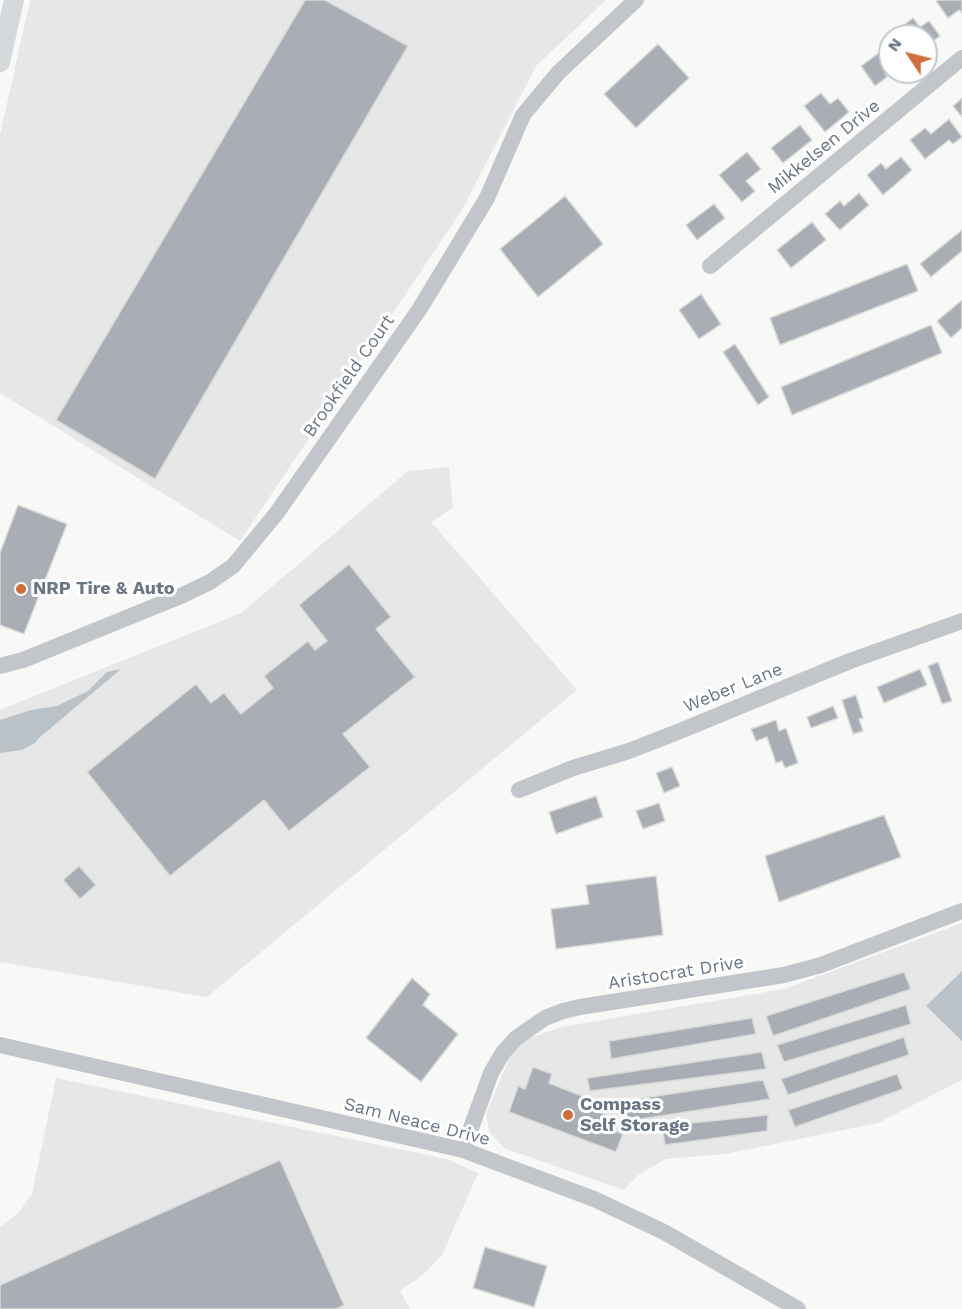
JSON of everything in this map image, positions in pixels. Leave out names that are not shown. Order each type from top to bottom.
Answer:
[{"type":"main road","points":[[0,62],[14,0]]},
{"type":"street","name":"Brookfield Court","points":[[0,666],[23,660],[183,595],[210,582],[233,566],[276,514],[419,310],[487,198],[523,115],[558,73],[636,0]]},
{"type":"street","name":"Mikkelsen Drive","points":[[710,266],[962,58]]},
{"type":"street","name":"Weber Lane","points":[[519,790],[573,768],[639,747],[850,661],[962,621]]},
{"type":"street","name":"Aristocrat Drive","points":[[463,1150],[491,1073],[502,1054],[516,1038],[545,1018],[580,1007],[784,975],[821,965],[962,911]]},
{"type":"street","name":"Sam Neace Drive","points":[[0,1045],[463,1150],[594,1199],[664,1232],[798,1309]]},
{"type":"shaded area","points":[[30,0],[606,0],[536,66],[462,210],[240,541],[0,393],[0,135]]},
{"type":"shaded area","points":[[449,467],[453,508],[431,522],[577,690],[207,997],[0,962],[0,710],[241,613],[408,471]]},
{"type":"shaded area","points":[[121,669],[35,743],[22,750],[0,753],[0,720],[31,710],[57,706],[88,691],[107,672]]},
{"type":"shaded area","points":[[962,923],[962,971],[926,1006],[962,1041],[962,1080],[878,1123],[725,1154],[666,1159],[638,1175],[624,1190],[504,1148],[490,1133],[486,1114],[509,1059],[524,1040],[561,1027],[784,989]]},
{"type":"shaded area","points":[[962,971],[962,1041],[926,1006]]},
{"type":"shaded area","points":[[56,1078],[447,1159],[478,1173],[442,1255],[424,1274],[400,1291],[410,1309],[0,1309],[0,1227],[19,1212],[32,1194]]},
{"type":"building","points":[[305,0],[325,0],[408,46],[155,479],[56,420]]},
{"type":"building","points":[[962,0],[962,13],[959,10],[948,18],[936,1]]},
{"type":"building","points":[[913,18],[918,24],[905,24]]},
{"type":"building","points":[[658,44],[689,78],[636,128],[604,94]]},
{"type":"building","points":[[878,54],[878,84],[875,86],[861,66]]},
{"type":"building","points":[[821,93],[830,104],[838,98],[849,112],[825,132],[804,106]]},
{"type":"building","points":[[962,98],[962,117],[953,106]]},
{"type":"building","points":[[949,119],[962,137],[953,144],[949,140],[925,159],[910,140],[925,128],[931,134]]},
{"type":"building","points":[[800,125],[812,140],[783,163],[771,148]]},
{"type":"building","points":[[747,152],[761,169],[746,181],[755,191],[742,202],[719,175]]},
{"type":"building","points":[[901,157],[912,170],[883,195],[867,175],[881,163],[886,169]]},
{"type":"building","points":[[859,193],[869,205],[840,230],[825,214],[840,201],[844,206]]},
{"type":"building","points":[[565,196],[603,244],[538,297],[500,249]]},
{"type":"building","points":[[714,204],[725,218],[697,240],[686,225]]},
{"type":"building","points":[[812,222],[826,240],[791,268],[777,250]]},
{"type":"building","points":[[962,230],[962,251],[931,277],[920,264]]},
{"type":"building","points":[[907,264],[918,291],[780,345],[770,318]]},
{"type":"building","points":[[701,294],[721,324],[699,339],[679,310]]},
{"type":"building","points":[[962,300],[962,328],[951,338],[937,321]]},
{"type":"building","points":[[931,325],[942,353],[792,415],[781,387]]},
{"type":"building","points":[[735,344],[769,397],[758,405],[723,352]]},
{"type":"building","name":"NRP Tire & Auto","points":[[18,505],[67,524],[24,634],[0,625],[0,553]]},
{"type":"building","points":[[349,564],[391,617],[376,629],[415,677],[343,734],[370,767],[289,831],[264,800],[170,876],[87,772],[196,684],[211,703],[224,693],[241,714],[273,688],[264,676],[308,641],[315,650],[327,641],[299,605]]},
{"type":"building","points":[[938,662],[952,701],[942,704],[928,666]]},
{"type":"building","points":[[920,669],[927,685],[884,703],[877,687]]},
{"type":"building","points":[[856,695],[863,718],[859,719],[863,731],[853,734],[842,700]]},
{"type":"building","points":[[833,706],[838,718],[811,728],[807,717]]},
{"type":"building","points":[[776,720],[779,731],[786,728],[798,763],[785,768],[782,761],[776,763],[767,737],[756,741],[751,729]]},
{"type":"building","points":[[672,767],[680,786],[664,793],[656,773]]},
{"type":"building","points":[[596,796],[603,817],[556,834],[549,812]]},
{"type":"building","points":[[659,803],[665,821],[643,829],[636,811]]},
{"type":"building","points":[[884,815],[901,857],[779,902],[765,856]]},
{"type":"building","points":[[79,866],[96,885],[80,899],[63,880]]},
{"type":"building","points":[[656,876],[663,935],[556,949],[551,909],[589,904],[586,885]]},
{"type":"building","points":[[904,972],[911,989],[773,1036],[766,1016]]},
{"type":"building","points":[[412,978],[430,994],[423,1005],[458,1034],[421,1082],[366,1038]]},
{"type":"building","points":[[906,1005],[911,1024],[784,1062],[777,1045]]},
{"type":"building","points":[[752,1018],[756,1034],[611,1059],[609,1041]]},
{"type":"building","points":[[904,1037],[909,1055],[788,1095],[781,1079]]},
{"type":"building","points":[[762,1052],[766,1069],[590,1091],[587,1078]]},
{"type":"building","points":[[533,1067],[552,1074],[549,1083],[582,1096],[578,1105],[604,1114],[600,1125],[623,1134],[616,1152],[509,1112],[518,1086],[525,1089]]},
{"type":"building","points":[[897,1074],[903,1089],[795,1127],[788,1110]]},
{"type":"building","points":[[763,1080],[770,1099],[628,1121],[623,1101]]},
{"type":"building","points":[[768,1115],[767,1131],[665,1145],[662,1126]]},
{"type":"building","points":[[280,1160],[344,1305],[336,1309],[0,1309],[0,1285]]},
{"type":"building","points":[[485,1247],[547,1266],[534,1307],[473,1288]]},
{"type":"place","name":"NRP Tire & Auto","points":[[21,589]]},
{"type":"place","name":"Compass Self Storage","points":[[568,1115]]}]
